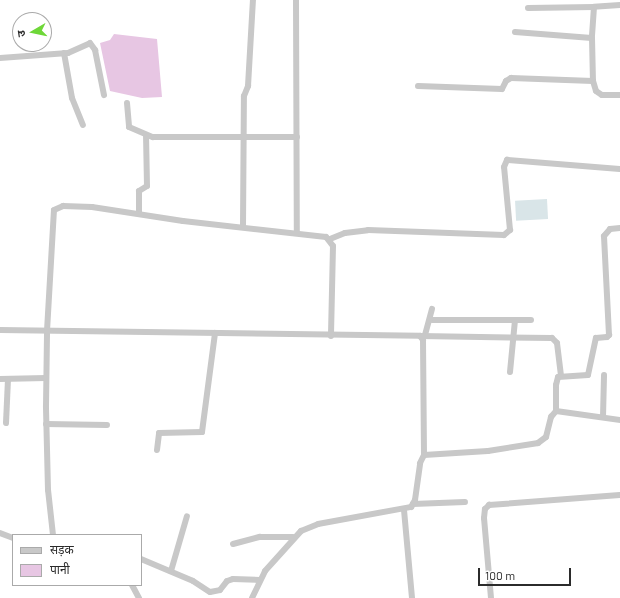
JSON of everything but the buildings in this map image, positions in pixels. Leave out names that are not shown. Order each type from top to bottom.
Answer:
[{"type":"street","points":[[243,227],[244,96],[248,86],[253,0]]},
{"type":"street","points":[[296,0],[297,233]]},
{"type":"street","points":[[528,8],[594,8],[620,5]]},
{"type":"street","points":[[594,8],[592,38],[593,81],[599,94],[620,95]]},
{"type":"street","points":[[515,32],[592,38]]},
{"type":"street","points":[[0,58],[64,54],[79,49],[87,43],[92,44],[104,95]]},
{"type":"street","points":[[64,54],[72,98],[83,125]]},
{"type":"street","points":[[418,86],[502,90],[506,81],[511,78],[593,81]]},
{"type":"street","points":[[127,103],[129,127],[146,136],[171,139],[297,137]]},
{"type":"street","points":[[138,214],[139,191],[148,186],[146,136]]},
{"type":"street","points":[[53,534],[48,490],[46,378],[47,331],[54,210],[63,206],[92,207],[297,233],[330,239],[345,233],[368,230],[504,235],[510,230],[504,167],[507,160],[620,169]]},
{"type":"street","points":[[561,375],[588,375],[596,338],[607,337],[609,334],[604,236],[610,229],[620,228]]},
{"type":"street","points":[[330,239],[333,253],[331,336]]},
{"type":"street","points":[[413,504],[420,463],[424,455],[422,336],[432,309]]},
{"type":"street","points":[[432,320],[531,320]]},
{"type":"street","points":[[510,372],[515,320]]},
{"type":"street","points":[[0,330],[331,336],[513,336],[555,340],[561,375],[556,385],[556,411],[551,417],[546,437],[538,443],[488,451],[424,455]]},
{"type":"street","points":[[157,450],[159,433],[202,432],[215,333]]},
{"type":"street","points":[[603,417],[604,375]]},
{"type":"street","points":[[0,379],[46,378]]},
{"type":"street","points":[[6,423],[8,379]]},
{"type":"street","points":[[556,411],[620,420]]},
{"type":"street","points":[[46,424],[107,425]]},
{"type":"street","points":[[491,598],[484,518],[485,509],[489,505],[620,495]]},
{"type":"street","points":[[252,598],[260,580],[293,537],[305,528],[318,524],[404,510],[413,504],[465,502]]},
{"type":"street","points":[[404,510],[412,598]]},
{"type":"street","points":[[171,571],[187,516]]},
{"type":"street","points":[[0,533],[12,538]]},
{"type":"street","points":[[234,544],[260,537],[293,537]]},
{"type":"street","points":[[142,559],[171,571],[213,592],[220,590],[227,581],[233,579],[260,580]]},
{"type":"street","points":[[133,586],[139,598]]},
{"type":"shaded area","points":[[547,199],[548,219],[516,221],[515,201]]},
{"type":"water","points":[[114,34],[157,39],[162,97],[142,98],[110,91],[100,43],[110,40]]}]
